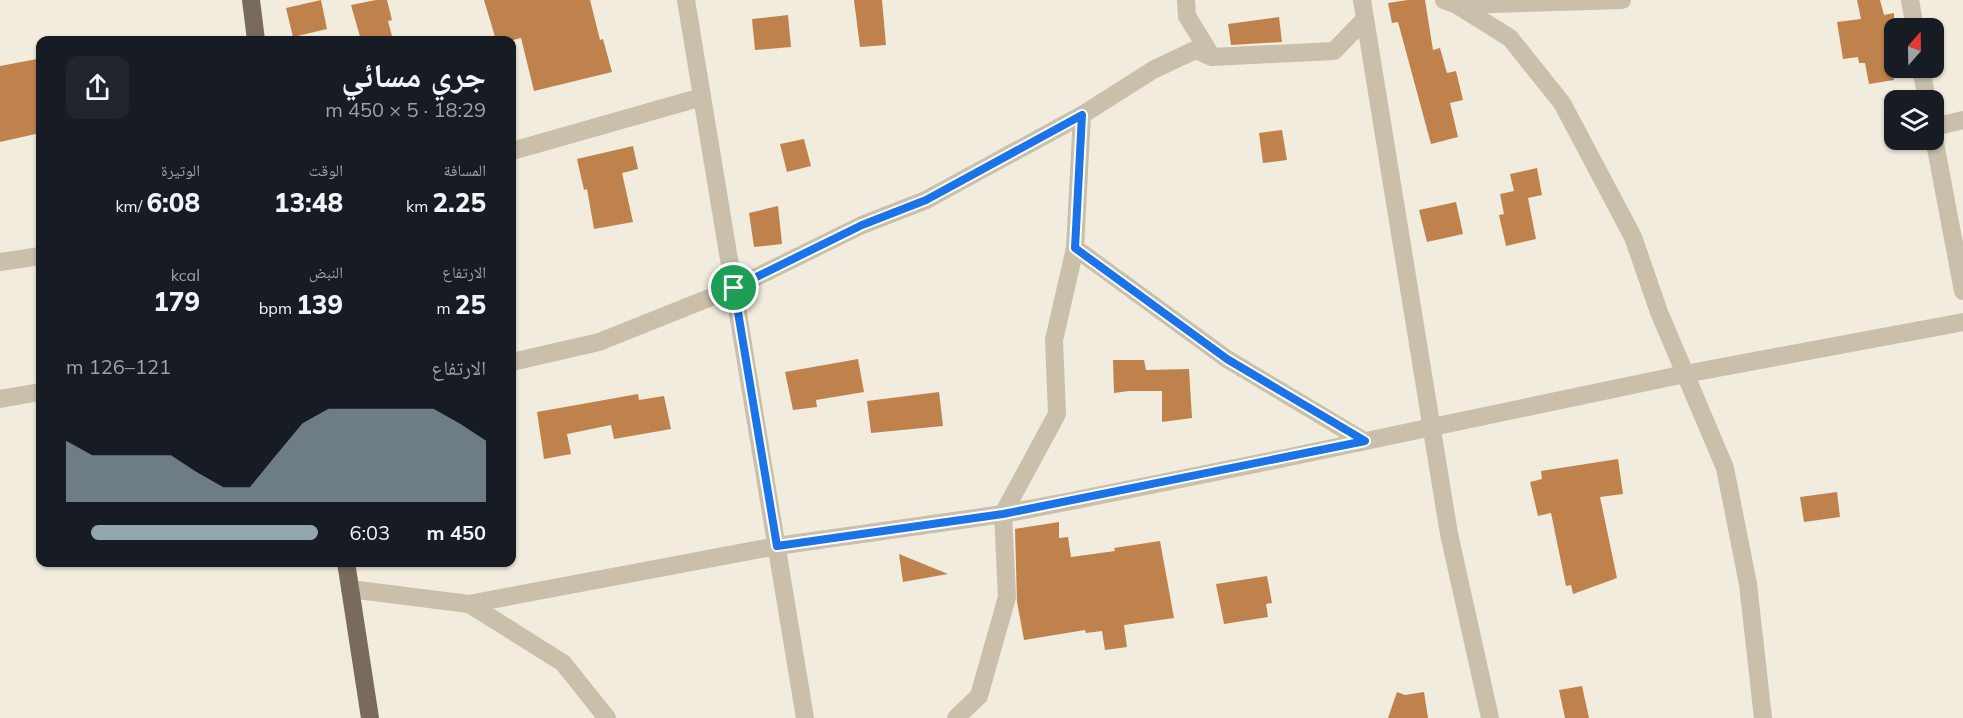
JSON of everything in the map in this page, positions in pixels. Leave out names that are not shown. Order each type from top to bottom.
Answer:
[{"type":"main road","points":[[251,0],[256,36]]},
{"type":"main road","points":[[347,567],[370,718]]},
{"type":"street","points":[[686,0],[805,718]]},
{"type":"street","points":[[1186,0],[1187,16],[1212,57]]},
{"type":"street","points":[[1362,0],[1449,534],[1490,718]]},
{"type":"street","points":[[1450,2],[1622,0]]},
{"type":"street","points":[[1910,0],[1913,18]]},
{"type":"street","points":[[1450,2],[1510,38],[1562,103],[1633,237],[1659,312],[1725,468],[1748,584],[1763,718]]},
{"type":"street","points":[[516,361],[599,342],[734,288],[862,225],[926,200],[1082,115],[1153,70],[1196,50],[1212,57],[1335,51],[1365,19]]},
{"type":"street","points":[[516,150],[702,97]]},
{"type":"street","points":[[956,718],[979,696],[1007,597],[1003,514],[1057,414],[1054,340],[1075,248],[1082,115]]},
{"type":"street","points":[[1944,125],[1963,120]]},
{"type":"street","points":[[1936,150],[1963,291]]},
{"type":"street","points":[[1075,248],[1227,359],[1365,441]]},
{"type":"street","points":[[0,262],[36,257]]},
{"type":"street","points":[[350,589],[469,603],[777,546],[1003,514],[1685,374],[1963,322]]},
{"type":"street","points":[[0,399],[36,393]]},
{"type":"street","points":[[469,603],[564,663],[607,718]]},
{"type":"building","points":[[321,0],[327,29],[293,36],[286,8]]},
{"type":"building","points":[[387,0],[392,20],[388,21],[392,36],[360,36],[351,5]]},
{"type":"building","points":[[484,0],[590,0],[600,40],[603,39],[612,72],[534,91],[521,38],[495,36]]},
{"type":"building","points":[[854,0],[882,0],[886,45],[860,47]]},
{"type":"building","points":[[1425,0],[1433,50],[1440,48],[1447,73],[1456,71],[1463,100],[1450,103],[1458,137],[1431,144],[1398,22],[1392,23],[1388,3]]},
{"type":"building","points":[[1857,0],[1880,0],[1884,15],[1894,13],[1894,18],[1884,18],[1884,78],[1894,78],[1894,80],[1869,84],[1865,63],[1859,63],[1858,57],[1843,59],[1837,22],[1861,19]]},
{"type":"building","points":[[788,15],[791,47],[755,50],[752,19]]},
{"type":"building","points":[[1279,17],[1282,42],[1231,45],[1228,24]]},
{"type":"building","points":[[36,59],[36,134],[0,142],[0,66]]},
{"type":"building","points":[[1282,130],[1287,160],[1263,163],[1259,133]]},
{"type":"building","points":[[804,139],[811,166],[787,172],[780,144]]},
{"type":"building","points":[[633,146],[638,169],[622,173],[633,222],[594,229],[587,189],[584,190],[577,159]]},
{"type":"building","points":[[1537,168],[1542,195],[1528,198],[1536,239],[1506,246],[1499,215],[1504,214],[1500,194],[1514,191],[1510,174]]},
{"type":"building","points":[[1456,202],[1463,234],[1427,242],[1419,210]]},
{"type":"building","points":[[778,206],[782,244],[754,247],[749,213]]},
{"type":"building","points":[[858,359],[864,392],[816,400],[817,407],[793,410],[785,372]]},
{"type":"building","points":[[1113,360],[1144,360],[1146,370],[1189,369],[1192,418],[1162,422],[1162,391],[1114,393]]},
{"type":"building","points":[[939,392],[943,426],[871,433],[867,401]]},
{"type":"building","points":[[638,394],[639,400],[664,396],[671,429],[614,439],[611,425],[567,434],[571,454],[544,459],[537,412]]},
{"type":"building","points":[[1618,459],[1623,494],[1600,497],[1617,578],[1573,594],[1571,585],[1566,586],[1551,513],[1538,516],[1530,482],[1542,479],[1541,471]]},
{"type":"building","points":[[1837,492],[1840,517],[1804,522],[1800,497]]},
{"type":"building","points":[[1059,522],[1059,538],[1068,537],[1071,557],[1115,551],[1114,548],[1160,541],[1174,618],[1124,625],[1127,647],[1105,650],[1102,631],[1086,633],[1085,630],[1024,640],[1017,602],[1015,529]]},
{"type":"building","points":[[899,554],[948,574],[903,582]]},
{"type":"building","points":[[1267,576],[1272,603],[1266,604],[1268,617],[1224,624],[1216,584]]},
{"type":"building","points":[[1582,686],[1589,718],[1565,718],[1559,690]]},
{"type":"building","points":[[1397,692],[1405,695],[1424,692],[1428,718],[1388,718]]},
{"type":"route","points":[[1082,115],[1075,248],[1227,359],[1365,441],[1003,514],[777,546],[734,288],[862,225],[926,200],[1082,115]]}]
